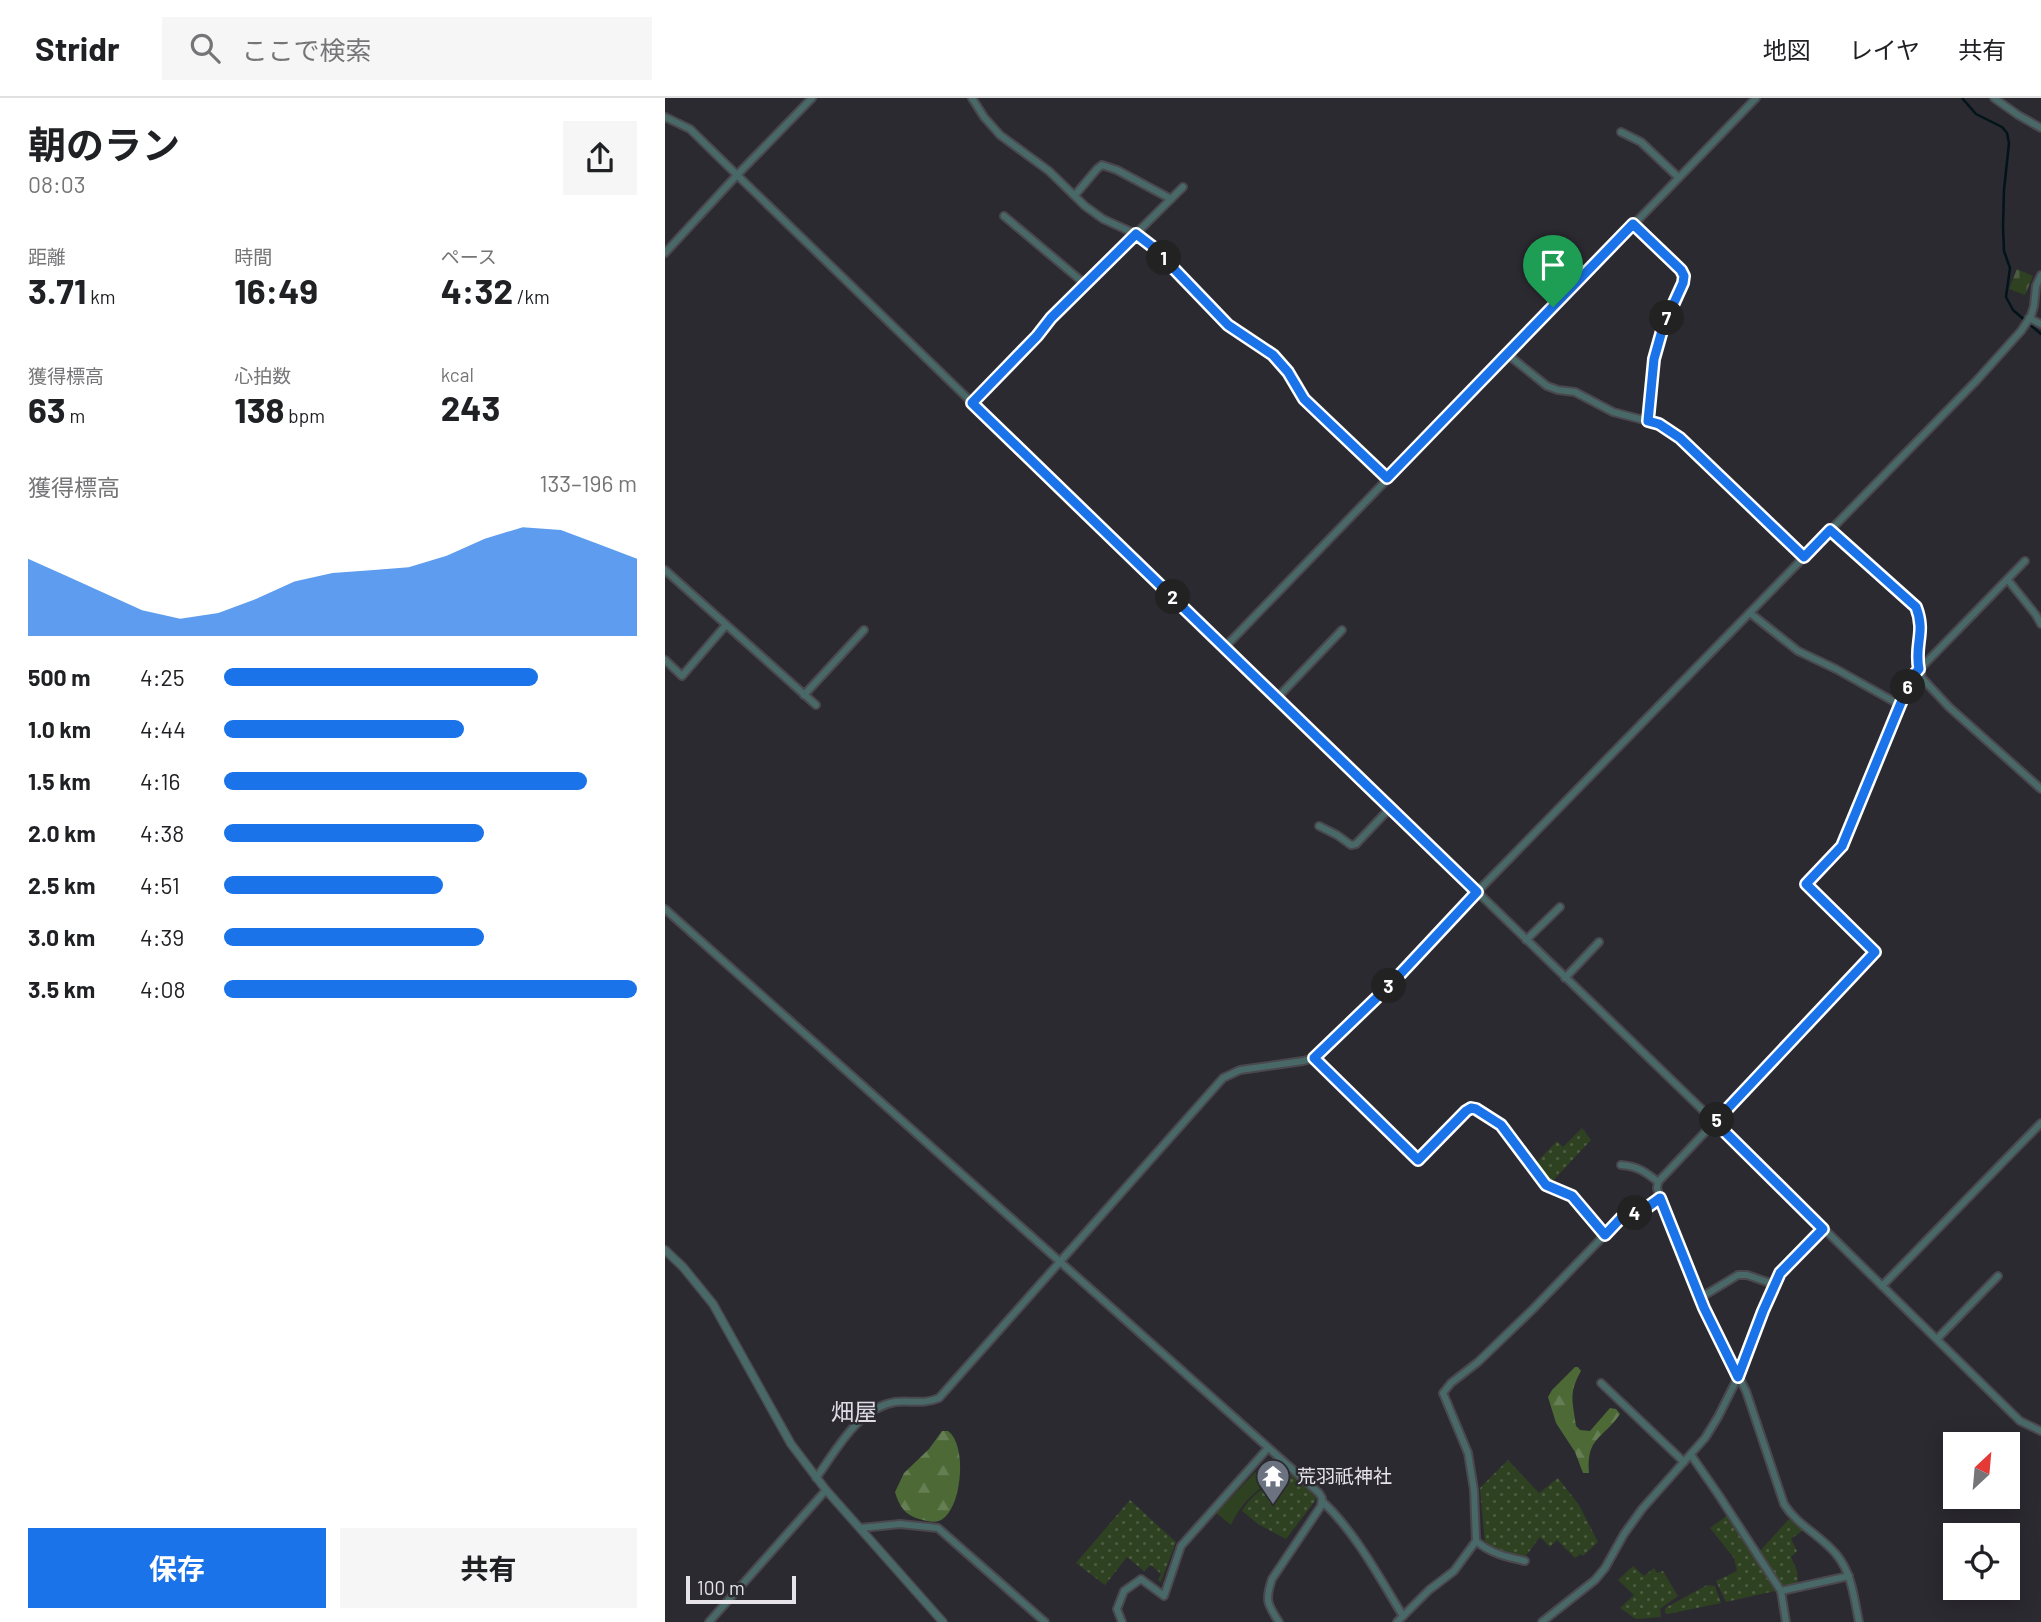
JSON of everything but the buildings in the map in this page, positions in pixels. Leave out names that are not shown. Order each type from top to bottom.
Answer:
[{"type":"street","points":[[665,253],[737,174],[812,98]]},
{"type":"street","points":[[972,98],[983,117],[1000,135],[1049,171],[1085,206],[1103,219],[1136,234],[1153,247],[1228,325],[1273,355],[1288,372],[1304,399],[1387,478]]},
{"type":"street","points":[[1224,647],[1756,98]]},
{"type":"street","points":[[1994,98],[2041,128]]},
{"type":"street","points":[[665,117],[690,130],[737,174],[2020,1421],[2041,1431]]},
{"type":"street","points":[[1621,132],[1641,142],[1678,177]]},
{"type":"street","points":[[1075,195],[1102,165],[1117,170],[1171,199]]},
{"type":"street","points":[[972,403],[1182,187]]},
{"type":"street","points":[[1004,216],[1085,284]]},
{"type":"street","points":[[1633,224],[1684,276],[1663,327],[1654,359],[1648,421]]},
{"type":"street","points":[[816,1478],[853,1428],[869,1414],[894,1402],[923,1403],[939,1398],[1223,1078],[1240,1070],[1314,1058],[1391,984],[1477,892],[1976,380],[2024,327],[2034,306],[2036,286],[2041,275]]},
{"type":"street","points":[[2029,318],[2041,324]]},
{"type":"street","points":[[1507,354],[1547,386],[1575,392],[1613,412],[1659,424],[1680,438],[1804,557]]},
{"type":"street","points":[[1830,530],[1916,607],[1921,622],[1917,657],[1926,683],[2041,789]]},
{"type":"street","points":[[1859,1622],[1849,1576],[1836,1554],[1790,1514],[1784,1504],[1746,1391],[1700,1298],[1657,1188],[1658,1182],[1875,952],[1806,884],[1842,846],[1912,677],[2025,561]]},
{"type":"street","points":[[665,570],[816,705]]},
{"type":"street","points":[[2008,580],[2041,624]]},
{"type":"street","points":[[1750,612],[1798,651],[1900,705]]},
{"type":"street","points":[[665,660],[683,676],[726,625]]},
{"type":"street","points":[[804,695],[864,629]]},
{"type":"street","points":[[1277,698],[1342,630]]},
{"type":"street","points":[[1319,826],[1351,845],[1356,844],[1390,808]]},
{"type":"street","points":[[1526,940],[1560,907]]},
{"type":"street","points":[[665,909],[1319,1493],[1322,1501],[1365,1554],[1402,1616]]},
{"type":"street","points":[[1565,978],[1599,942]]},
{"type":"street","points":[[1314,1058],[1418,1160],[1466,1111],[1476,1109],[1501,1125],[1546,1185],[1572,1196],[1605,1235]]},
{"type":"street","points":[[1882,1286],[2041,1123]]},
{"type":"street","points":[[1621,1165],[1647,1172],[1658,1182]]},
{"type":"street","points":[[1397,1622],[1429,1590],[1454,1571],[1476,1541],[1474,1490],[1468,1453],[1443,1393],[1514,1328],[1621,1218],[1645,1209],[1660,1198]]},
{"type":"street","points":[[1542,1622],[1595,1580],[1643,1509],[1711,1429],[1738,1377],[1773,1284],[1785,1267],[1823,1229]]},
{"type":"street","points":[[665,1250],[683,1267],[713,1304],[791,1444],[816,1478],[943,1622]]},
{"type":"street","points":[[1700,1298],[1738,1275],[1747,1275],[1773,1284]]},
{"type":"street","points":[[1937,1339],[1998,1276]]},
{"type":"street","points":[[1601,1383],[1684,1462]]},
{"type":"street","points":[[1122,1622],[1117,1609],[1124,1591],[1141,1579],[1164,1595],[1181,1546],[1268,1448]]},
{"type":"street","points":[[1691,1455],[1781,1591],[1786,1622]]},
{"type":"street","points":[[709,1622],[825,1490]]},
{"type":"street","points":[[1279,1622],[1267,1597],[1272,1579],[1322,1501]]},
{"type":"street","points":[[861,1528],[899,1524],[938,1528],[1045,1622]]},
{"type":"street","points":[[1476,1541],[1499,1555],[1525,1561]]},
{"type":"street","points":[[1781,1591],[1849,1576]]},
{"type":"green space","points":[[2017,269],[2033,276],[2025,295],[2009,289]]},
{"type":"green space","points":[[1582,1128],[1591,1140],[1550,1184],[1534,1165],[1557,1141],[1563,1147]]},
{"type":"green space","points":[[1575,1367],[1581,1371],[1573,1392],[1576,1426],[1580,1430],[1590,1431],[1610,1408],[1616,1409],[1620,1414],[1593,1445],[1589,1473],[1583,1473],[1575,1452],[1556,1423],[1548,1397]]},
{"type":"green space","points":[[942,1431],[948,1431],[954,1438],[960,1460],[960,1474],[951,1510],[936,1522],[914,1517],[906,1512],[895,1492],[904,1473],[929,1449]]},
{"type":"green space","points":[[1508,1460],[1539,1493],[1558,1478],[1579,1505],[1598,1542],[1583,1556],[1581,1554],[1575,1558],[1557,1540],[1550,1547],[1540,1537],[1525,1557],[1501,1553],[1485,1544],[1480,1488]]},
{"type":"green space","points":[[1263,1464],[1277,1465],[1282,1473],[1252,1495],[1231,1525],[1216,1513]]},
{"type":"green space","points":[[1287,1471],[1316,1497],[1286,1539],[1258,1524],[1242,1511],[1257,1493]]},
{"type":"green space","points":[[1130,1500],[1176,1542],[1161,1582],[1158,1580],[1161,1574],[1151,1565],[1144,1571],[1127,1557],[1105,1585],[1076,1563]]},
{"type":"green space","points":[[1728,1515],[1775,1591],[1726,1602],[1716,1581],[1737,1571],[1734,1558],[1710,1528]]},
{"type":"green space","points":[[1789,1519],[1803,1530],[1791,1539],[1797,1551],[1791,1557],[1797,1571],[1798,1584],[1783,1588],[1759,1552]]},
{"type":"green space","points":[[1633,1566],[1644,1576],[1654,1568],[1657,1573],[1663,1571],[1678,1596],[1660,1609],[1661,1617],[1636,1619],[1620,1608],[1634,1595],[1618,1580]]},
{"type":"green space","points":[[1707,1585],[1715,1586],[1721,1603],[1665,1613],[1665,1608]]},
{"type":"waterway","points":[[1962,98],[1976,114],[2002,127],[2007,133],[2009,143],[2003,227],[2004,251],[2010,268],[2006,297],[2013,310],[2041,334]]},
{"type":"place","name":"荒羽祇神社","points":[[1273,1506]]},
{"type":"district","name":"畑屋","points":[[854,1412]]},
{"type":"route","points":[[1633,224],[1684,276],[1663,327],[1654,359],[1648,421],[1668,428],[1680,438],[1804,557],[1830,530],[1916,607],[1921,622],[1917,657],[1919,669],[1912,677],[1842,846],[1806,884],[1875,952],[1715,1122],[1823,1229],[1780,1273],[1773,1284],[1738,1377],[1704,1308],[1660,1198],[1645,1209],[1621,1218],[1605,1235],[1572,1196],[1546,1185],[1501,1125],[1471,1108],[1418,1160],[1314,1058],[1391,984],[1477,892],[972,403],[1051,318],[1136,234],[1169,262],[1178,275],[1228,325],[1273,355],[1288,372],[1304,399],[1387,478],[1553,307],[1633,224]]}]
